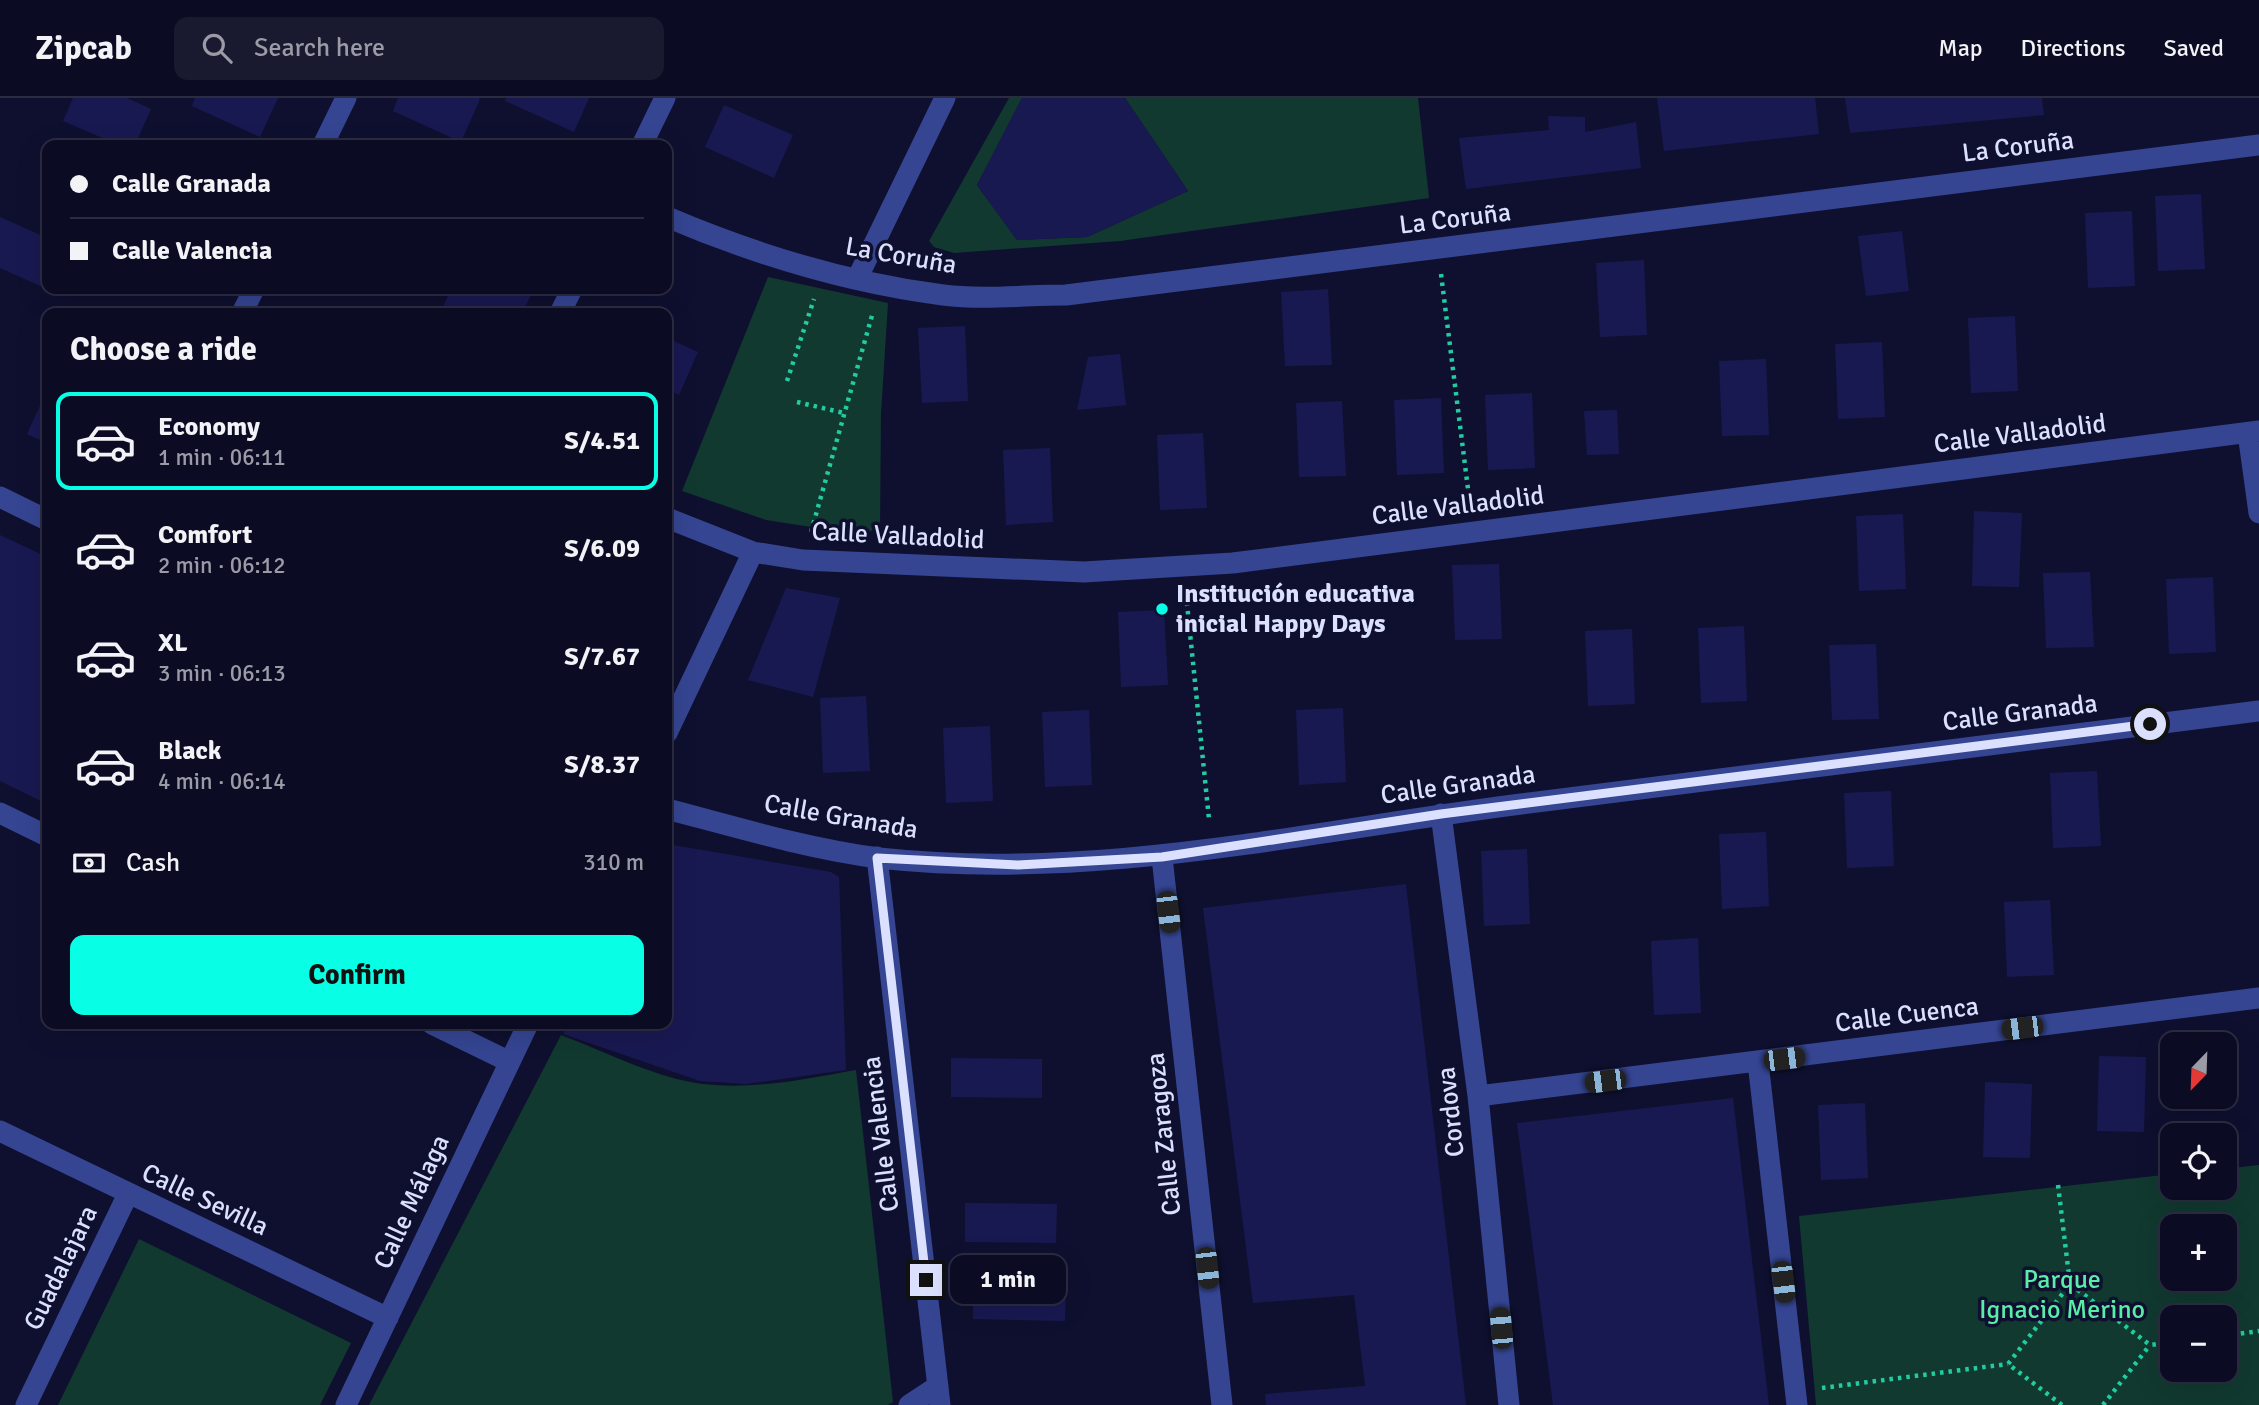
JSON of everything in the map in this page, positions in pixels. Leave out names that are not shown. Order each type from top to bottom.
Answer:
[{"type":"street","points":[[325,140],[346,98]]},
{"type":"street","points":[[644,140],[665,98]]},
{"type":"street","points":[[857,279],[945,98]]},
{"type":"street","name":"La Coruña","points":[[672,219],[718,239],[881,284],[946,295],[1066,295],[2259,145]]},
{"type":"street","points":[[2254,432],[2259,513]]},
{"type":"street","name":"Calle Valladolid","points":[[672,520],[753,552],[803,560],[1084,572],[1233,563],[2254,432]]},
{"type":"street","points":[[0,497],[42,518]]},
{"type":"street","points":[[672,722],[753,552]]},
{"type":"street","name":"Calle Granada","points":[[672,810],[755,832],[877,858],[1018,865],[1162,857],[1441,814],[2259,711]]},
{"type":"street","points":[[0,813],[42,834]]},
{"type":"street","name":"Cordova","points":[[1441,814],[1478,1096],[1509,1405]]},
{"type":"street","name":"Calle Zaragoza","points":[[1162,857],[1222,1405]]},
{"type":"street","name":"Calle Valencia","points":[[877,858],[939,1396]]},
{"type":"street","name":"Calle Cuenca","points":[[1478,1096],[2259,998]]},
{"type":"street","points":[[442,1029],[510,1062]]},
{"type":"street","name":"Calle Málaga","points":[[346,1405],[526,1029]]},
{"type":"street","points":[[1758,1062],[1796,1398]]},
{"type":"street","name":"Calle Sevilla","points":[[0,1131],[388,1318]]},
{"type":"street","name":"Guadalajara","points":[[26,1405],[128,1194]]},
{"type":"street","points":[[909,1405],[939,1396]]},
{"type":"path","points":[[1438,249],[1474,532]]},
{"type":"path","points":[[803,560],[881,284]]},
{"type":"path","points":[[787,381],[816,293]]},
{"type":"path","points":[[797,402],[844,413]]},
{"type":"path","points":[[1183,566],[1212,849]]},
{"type":"path","points":[[1796,1398],[2008,1364],[2070,1284],[2058,1185]]},
{"type":"path","points":[[2070,1284],[2150,1345]]},
{"type":"path","points":[[2237,1334],[2259,1331]]},
{"type":"path","points":[[2103,1405],[2150,1345],[2160,1344]]},
{"type":"path","points":[[2008,1364],[2062,1405]]},
{"type":"green space","points":[[1009,98],[1022,98],[977,185],[1017,240],[1087,237],[1188,191],[1125,98],[1418,98],[1429,198],[1120,241],[954,253],[934,247],[929,241]]},
{"type":"green space","points":[[768,277],[888,303],[881,414],[880,531],[824,529],[766,520],[682,491]]},
{"type":"green space","points":[[561,1035],[650,1071],[703,1084],[761,1085],[856,1070],[893,1402],[888,1405],[369,1405]]},
{"type":"green space","name":"Parque Ignacio Merino","points":[[2259,1165],[2259,1405],[1816,1405],[1799,1216],[2160,1175],[2160,1200],[2237,1200],[2237,1168]]},
{"type":"green space","points":[[139,1239],[351,1343],[320,1405],[58,1405]]},
{"type":"building","points":[[73,98],[127,98],[151,109],[137,140],[107,140],[63,121]]},
{"type":"building","points":[[195,98],[278,98],[260,137],[192,106]]},
{"type":"building","points":[[398,98],[480,99],[462,140],[393,111]]},
{"type":"building","points":[[506,98],[589,98],[574,132],[505,101]]},
{"type":"building","points":[[1022,98],[1125,98],[1188,191],[1087,237],[1017,240],[977,185]]},
{"type":"building","points":[[1657,98],[1815,98],[1819,134],[1664,151]]},
{"type":"building","points":[[1845,98],[2042,98],[2044,115],[1850,133]]},
{"type":"building","points":[[724,105],[793,135],[774,178],[705,147]]},
{"type":"building","points":[[1548,116],[1585,117],[1585,132],[1636,122],[1641,168],[1466,189],[1459,138],[1549,130]]},
{"type":"building","points":[[2201,194],[2205,269],[2158,271],[2155,196]]},
{"type":"building","points":[[2132,211],[2135,286],[2088,288],[2085,213]]},
{"type":"building","points":[[0,217],[42,236],[42,287],[0,268]]},
{"type":"building","points":[[1902,231],[1909,291],[1866,296],[1858,236]]},
{"type":"building","points":[[1644,260],[1647,335],[1600,337],[1596,263]]},
{"type":"building","points":[[1328,289],[1332,365],[1285,366],[1281,292]]},
{"type":"building","points":[[449,294],[531,295],[524,308],[443,307]]},
{"type":"building","points":[[2015,316],[2018,391],[1971,393],[1968,318]]},
{"type":"building","points":[[965,326],[968,401],[922,403],[918,328]]},
{"type":"building","points":[[672,340],[698,352],[679,395],[672,392]]},
{"type":"building","points":[[1882,342],[1885,417],[1838,419],[1835,344]]},
{"type":"building","points":[[1120,354],[1126,405],[1077,410],[1088,357]]},
{"type":"building","points":[[1766,359],[1769,435],[1722,436],[1719,361]]},
{"type":"building","points":[[1532,393],[1535,468],[1488,470],[1485,395]]},
{"type":"building","points":[[1441,398],[1444,473],[1397,475],[1394,400]]},
{"type":"building","points":[[42,401],[42,441],[27,434]]},
{"type":"building","points":[[1342,401],[1346,476],[1299,477],[1296,403]]},
{"type":"building","points":[[1617,410],[1619,454],[1587,455],[1584,411]]},
{"type":"building","points":[[1203,433],[1207,508],[1160,510],[1157,435]]},
{"type":"building","points":[[1050,448],[1053,522],[1006,525],[1003,450]]},
{"type":"building","points":[[1974,511],[2022,513],[2019,587],[1972,586]]},
{"type":"building","points":[[1903,514],[1906,589],[1859,591],[1856,516]]},
{"type":"building","points":[[0,535],[42,555],[42,802],[0,781]]},
{"type":"building","points":[[1499,564],[1502,639],[1455,640],[1452,565]]},
{"type":"building","points":[[2090,572],[2094,647],[2046,648],[2043,573]]},
{"type":"building","points":[[2213,577],[2216,652],[2169,654],[2166,579]]},
{"type":"building","points":[[786,588],[840,598],[813,697],[748,680]]},
{"type":"building","points":[[1164,610],[1168,685],[1121,687],[1118,612]]},
{"type":"building","points":[[1744,626],[1747,701],[1701,703],[1698,628]]},
{"type":"building","points":[[1632,629],[1635,704],[1588,706],[1585,631]]},
{"type":"building","points":[[1876,644],[1879,719],[1832,720],[1829,645]]},
{"type":"building","points":[[866,696],[870,771],[823,773],[820,698]]},
{"type":"building","points":[[1343,708],[1346,782],[1299,785],[1296,710]]},
{"type":"building","points":[[1089,710],[1092,785],[1045,787],[1042,712]]},
{"type":"building","points":[[990,726],[993,801],[946,803],[943,728]]},
{"type":"building","points":[[2097,771],[2101,846],[2053,848],[2050,773]]},
{"type":"building","points":[[1891,791],[1894,866],[1847,868],[1844,793]]},
{"type":"building","points":[[1766,832],[1769,906],[1722,909],[1719,834]]},
{"type":"building","points":[[672,845],[831,872],[839,877],[846,1070],[746,1084],[700,1081],[563,1034],[566,1029],[672,1029]]},
{"type":"building","points":[[1527,849],[1530,924],[1484,926],[1481,851]]},
{"type":"building","points":[[1406,884],[1466,1405],[1266,1405],[1265,1394],[1365,1386],[1354,1295],[1253,1303],[1203,908]]},
{"type":"building","points":[[2050,900],[2054,975],[2007,977],[2004,902]]},
{"type":"building","points":[[1698,938],[1701,1013],[1654,1015],[1651,941]]},
{"type":"building","points":[[2099,1056],[2146,1057],[2144,1132],[2097,1131]]},
{"type":"building","points":[[951,1058],[1042,1059],[1042,1098],[951,1097]]},
{"type":"building","points":[[1985,1082],[2032,1084],[2030,1158],[1983,1157]]},
{"type":"building","points":[[1733,1098],[1769,1405],[1553,1405],[1517,1123]]},
{"type":"building","points":[[1865,1103],[1868,1178],[1821,1180],[1818,1105]]},
{"type":"building","points":[[965,1203],[1057,1204],[1056,1243],[965,1242]]},
{"type":"building","points":[[973,1281],[1066,1282],[1065,1321],[973,1319]]},
{"type":"place","name":"Institución educativa inicial Happy Days","points":[[1162,609]]},
{"type":"route","points":[[926,1280],[877,858],[1018,865],[1162,857],[1441,814],[2150,724]]}]
